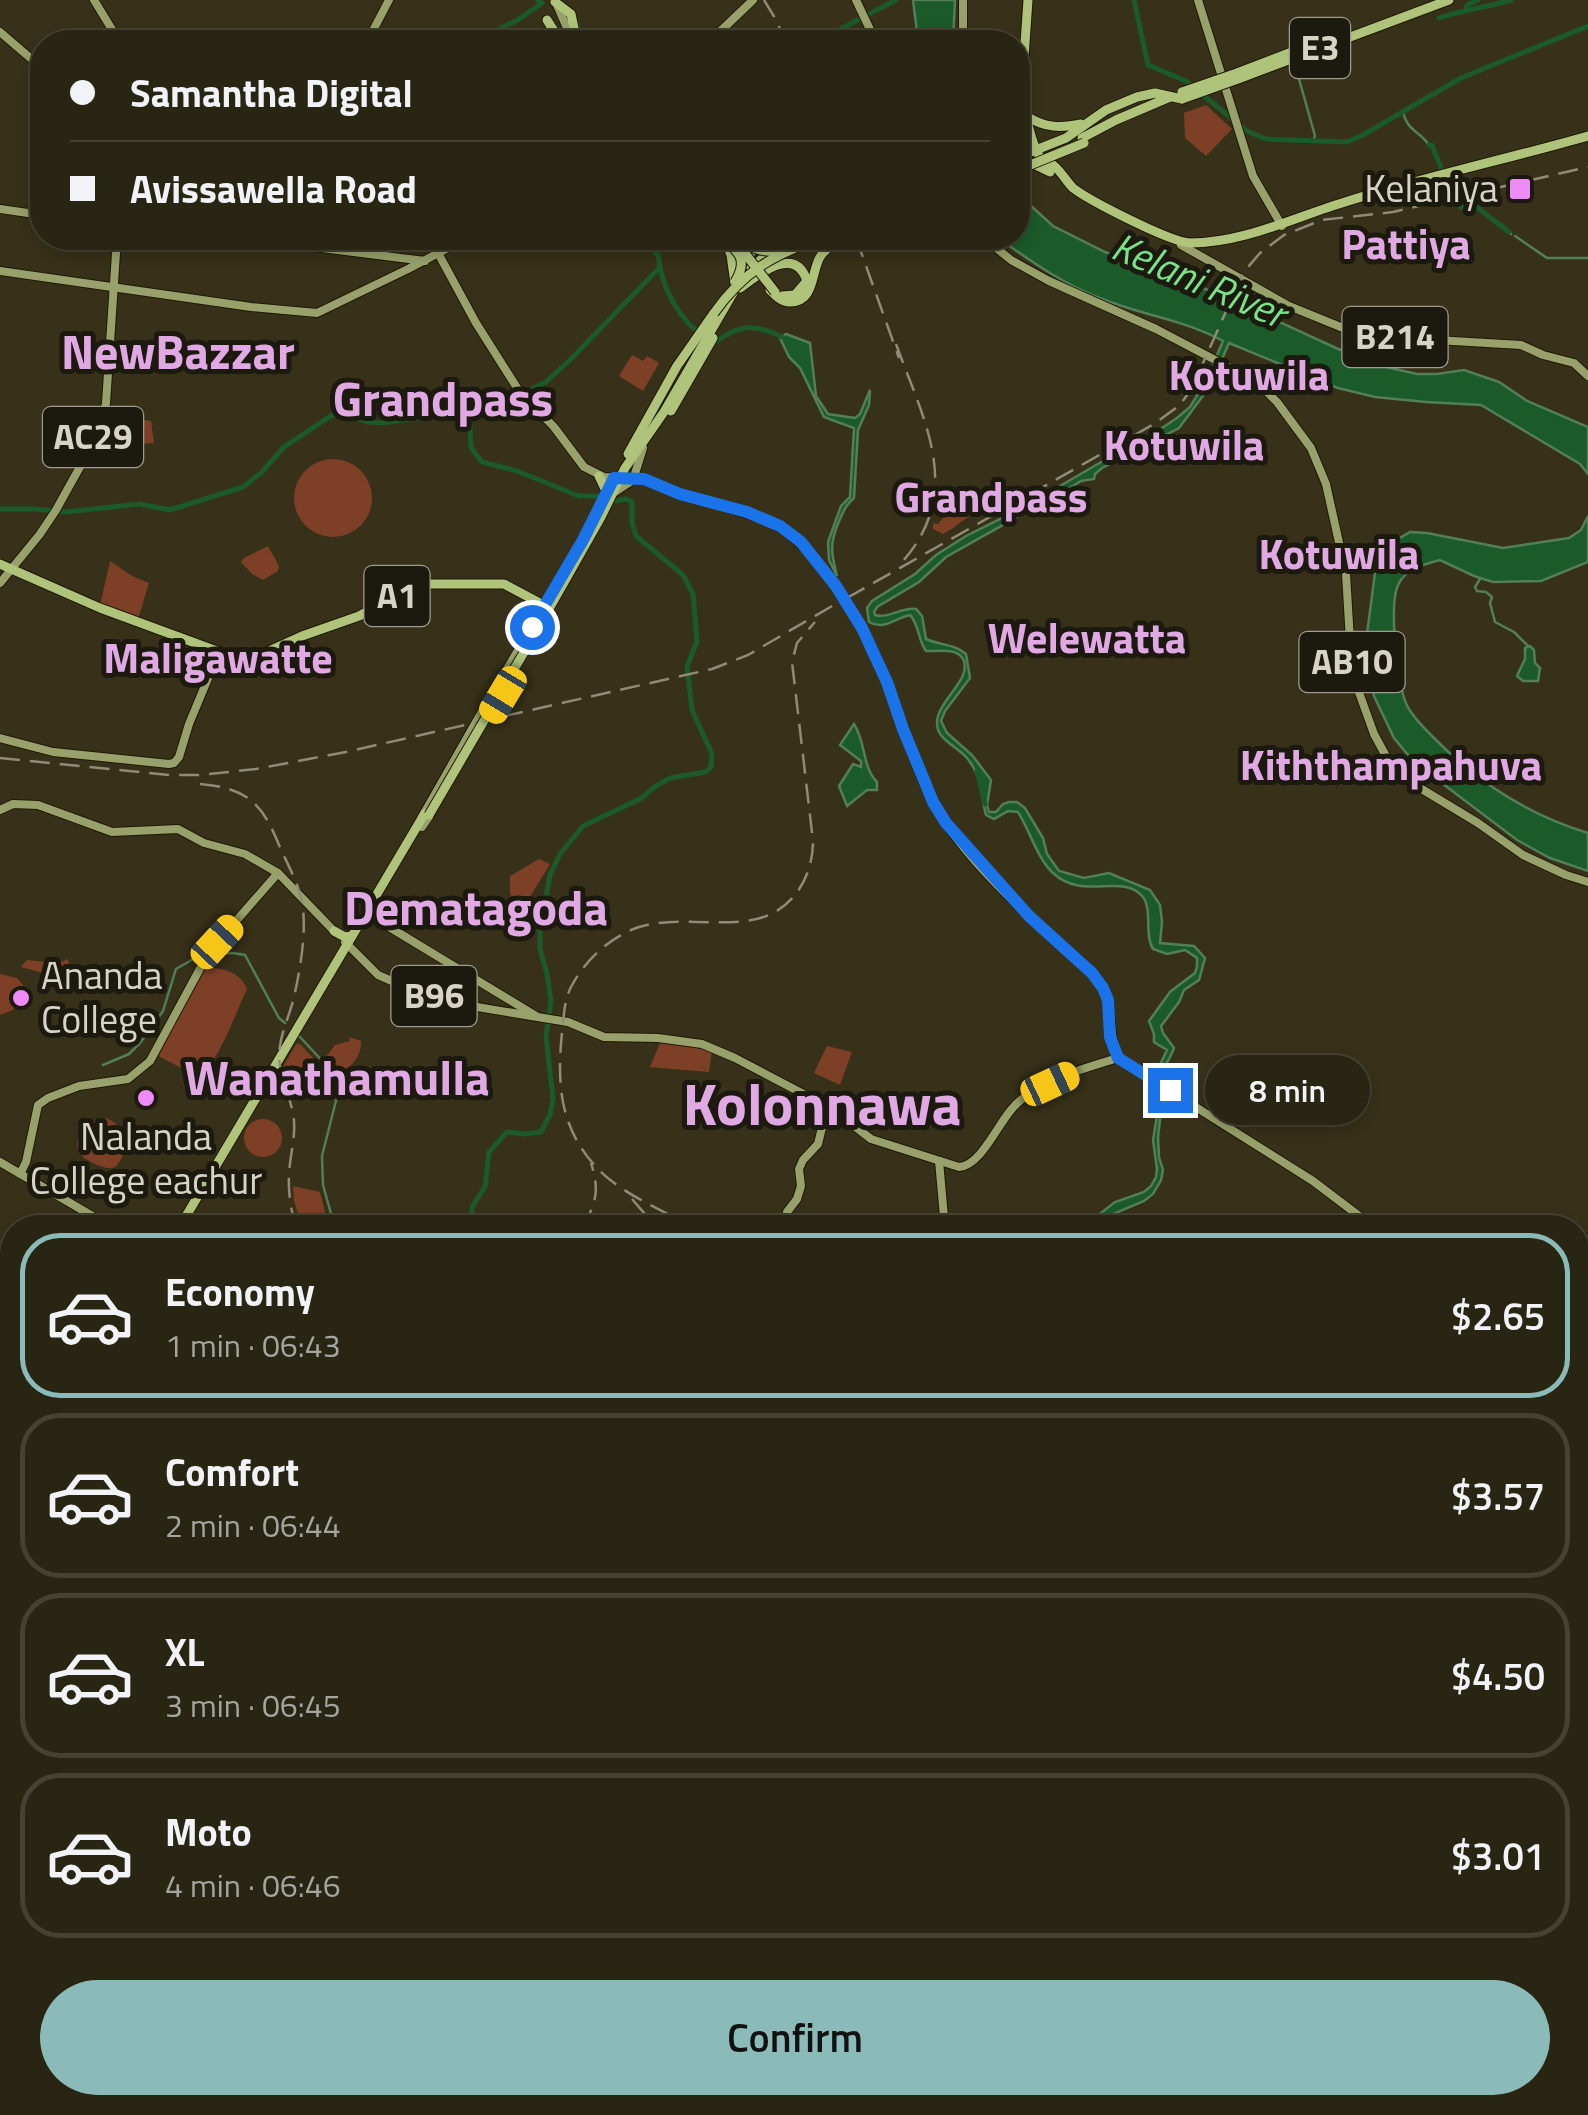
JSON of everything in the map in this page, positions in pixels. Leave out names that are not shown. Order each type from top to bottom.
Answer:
[{"type":"highway","points":[[1026,30],[1028,0]]},
{"type":"highway","points":[[1428,4],[1450,0]]},
{"type":"highway","name":"E3","points":[[1030,157],[1083,140],[1179,96],[1428,4]]},
{"type":"highway","points":[[553,30],[547,20],[556,5],[571,14],[572,30]]},
{"type":"highway","points":[[1030,154],[1106,107],[1144,92],[1154,90],[1179,96]]},
{"type":"highway","points":[[1030,155],[1066,138],[1117,105],[1152,93],[1179,96]]},
{"type":"highway","points":[[1030,121],[1050,126],[1081,124]]},
{"type":"highway","points":[[1030,135],[1038,154],[1079,196],[1165,240],[1197,248],[1246,238],[1364,199],[1588,138]]},
{"type":"highway","points":[[1030,163],[1053,170],[1081,193],[1197,248]]},
{"type":"highway","points":[[731,250],[738,286]]},
{"type":"highway","points":[[714,314],[742,266],[736,250]]},
{"type":"highway","points":[[740,250],[775,296],[793,302],[808,293],[816,264],[827,250]]},
{"type":"highway","points":[[738,286],[760,274],[760,274],[766,270],[777,264],[798,267],[808,281],[796,295],[778,294],[762,276],[760,274],[755,266],[750,259],[745,251],[744,250]]},
{"type":"highway","points":[[616,478],[680,398],[759,250]]},
{"type":"highway","points":[[628,454],[654,421],[754,257],[768,250]]},
{"type":"highway","points":[[190,1215],[535,629],[677,366],[737,284],[760,265],[789,250]]},
{"type":"highway","points":[[643,444],[738,286],[774,260],[797,250]]},
{"type":"highway","points":[[599,476],[607,497]]},
{"type":"highway","name":"A1","points":[[0,564],[6,576],[238,660],[259,658],[425,588],[503,588],[544,611]]},
{"type":"highway","points":[[334,931],[346,937],[350,948]]},
{"type":"main road","points":[[95,0],[115,30]]},
{"type":"main road","points":[[373,30],[389,0]]},
{"type":"main road","points":[[725,30],[756,0]]},
{"type":"main road","points":[[856,0],[870,30]]},
{"type":"main road","points":[[963,0],[963,30]]},
{"type":"main road","points":[[1198,0],[1256,185],[1281,225]]},
{"type":"main road","points":[[556,5],[567,30]]},
{"type":"main road","points":[[0,32],[30,58]]},
{"type":"main road","points":[[0,209],[30,213]]},
{"type":"main road","name":"B214","points":[[1197,248],[1210,260],[1282,302],[1348,330],[1385,337],[1521,345],[1574,363],[1588,376]]},
{"type":"main road","points":[[111,287],[113,250]]},
{"type":"main road","points":[[342,250],[425,260]]},
{"type":"main road","points":[[0,271],[268,309],[317,312],[444,250]]},
{"type":"main road","points":[[745,250],[754,257]]},
{"type":"main road","points":[[745,250],[754,257]]},
{"type":"main road","name":"AB10","points":[[999,250],[1048,282],[1160,331],[1254,381],[1268,393],[1303,436],[1326,484],[1344,561],[1351,657],[1358,694],[1390,764],[1414,785],[1523,855],[1588,882]]},
{"type":"main road","points":[[438,253],[519,390],[554,427],[580,464],[599,476],[648,480],[760,518],[789,532],[817,560],[862,628],[933,802],[946,823],[1029,916],[1092,973],[1103,988],[1108,1000],[1110,1037],[1118,1058],[1313,1181],[1358,1215]]},
{"type":"main road","name":"AC29","points":[[6,576],[54,510],[100,431],[105,408],[111,287]]},
{"type":"main road","points":[[607,497],[634,478],[643,444]]},
{"type":"main road","points":[[638,460],[648,480]]},
{"type":"main road","name":"AC29","points":[[0,564],[17,556],[39,533]]},
{"type":"main road","points":[[420,826],[495,687],[544,611]]},
{"type":"main road","points":[[420,826],[464,762],[504,693],[544,611]]},
{"type":"main road","points":[[0,737],[54,748],[175,759],[218,653]]},
{"type":"main road","points":[[495,687],[496,693],[504,693]]},
{"type":"main road","points":[[456,755],[463,753],[464,762]]},
{"type":"main road","points":[[0,810],[22,803],[38,805],[112,832],[178,830],[204,843],[245,854],[278,873],[334,931]]},
{"type":"main road","points":[[20,1174],[38,1105],[79,1086],[128,1080],[150,1061],[209,954],[278,873]]},
{"type":"main road","points":[[368,914],[524,1012],[573,1023],[604,1037],[702,1044],[843,1116],[871,1140],[942,1165],[964,1167],[976,1160],[1021,1099],[1080,1070],[1118,1058]]},
{"type":"main road","name":"B96","points":[[350,948],[378,975],[404,988],[471,1006],[524,1012]]},
{"type":"main road","points":[[787,1215],[801,1186],[799,1169],[818,1144],[827,1107]]},
{"type":"main road","points":[[0,1162],[90,1215]]},
{"type":"main road","points":[[942,1165],[944,1215]]},
{"type":"shaded area","points":[[913,0],[955,0],[954,30],[917,30]]},
{"type":"shaded area","points":[[1206,105],[1232,129],[1206,156],[1185,138],[1184,113]]},
{"type":"shaded area","points":[[1030,205],[1053,226],[1105,252],[1219,294],[1336,348],[1382,366],[1417,374],[1464,370],[1499,382],[1527,401],[1588,427],[1588,474],[1580,464],[1481,405],[1375,397],[1338,388],[1229,343],[1211,385],[1179,428],[1102,468],[1094,479],[1050,495],[1051,498],[946,557],[919,582],[877,607],[875,615],[880,616],[916,609],[922,616],[926,639],[966,654],[970,678],[941,721],[947,733],[972,755],[991,780],[989,812],[996,812],[1009,802],[1025,808],[1059,871],[1084,878],[1109,873],[1150,890],[1160,905],[1160,943],[1194,946],[1205,958],[1199,980],[1184,990],[1161,1026],[1174,1048],[1154,1085],[1161,1111],[1161,1180],[1144,1201],[1111,1215],[1098,1215],[1115,1202],[1144,1192],[1156,1177],[1153,1140],[1157,1116],[1148,1090],[1167,1050],[1154,1042],[1149,1021],[1170,992],[1195,973],[1197,958],[1185,950],[1167,954],[1153,949],[1142,896],[1123,887],[1089,887],[1065,881],[1042,860],[1018,812],[1008,811],[994,819],[986,815],[975,771],[966,757],[943,738],[937,722],[963,674],[963,659],[952,651],[926,651],[910,615],[885,625],[874,624],[869,622],[867,608],[966,536],[1144,440],[1177,418],[1190,407],[1206,381],[1223,341],[1091,294],[1016,250],[1030,250]]},
{"type":"shaded area","points":[[786,334],[810,343],[816,396],[828,414],[855,418],[870,390],[869,405],[858,430],[854,498],[836,527],[833,542],[837,576],[829,560],[828,542],[841,506],[850,497],[854,428],[824,417],[780,338]]},
{"type":"shaded area","points":[[632,355],[643,361],[647,356],[659,363],[643,391],[619,376]]},
{"type":"shaded area","points":[[116,416],[151,421],[154,443],[129,445]]},
{"type":"shaded area","points":[[325,459],[341,459],[366,476],[372,498],[366,520],[355,531],[341,537],[325,537],[300,520],[294,506],[294,490],[311,465]]},
{"type":"shaded area","points":[[955,492],[967,498],[974,495],[986,508],[943,534],[933,529],[933,523],[938,524],[954,504]]},
{"type":"shaded area","points":[[1588,516],[1588,562],[1541,581],[1493,582],[1440,560],[1415,569],[1400,580],[1394,610],[1398,673],[1413,715],[1485,782],[1545,817],[1588,833],[1588,871],[1550,858],[1517,840],[1414,762],[1394,738],[1374,696],[1365,649],[1375,573],[1395,541],[1410,532],[1503,548],[1569,538],[1581,530]]},
{"type":"shaded area","points":[[268,546],[279,566],[278,571],[263,580],[241,562]]},
{"type":"shaded area","points":[[110,561],[149,583],[138,619],[100,605]]},
{"type":"shaded area","points":[[1530,646],[1540,668],[1538,681],[1523,681],[1517,676],[1525,659],[1525,648]]},
{"type":"shaded area","points":[[854,724],[877,790],[867,790],[847,806],[839,786],[853,764],[861,767],[861,761],[840,745]]},
{"type":"shaded area","points":[[539,859],[550,864],[527,902],[510,895],[510,876]]},
{"type":"shaded area","points":[[68,959],[70,967],[54,976],[21,967],[27,960],[59,963]]},
{"type":"shaded area","points":[[202,970],[233,973],[247,989],[220,1048],[199,1077],[159,1054]]},
{"type":"shaded area","points":[[0,974],[17,978],[23,985],[13,1010],[0,1015]]},
{"type":"shaded area","points":[[349,1037],[361,1041],[360,1052],[351,1065],[337,1074],[325,1058],[335,1045],[350,1041]]},
{"type":"shaded area","points":[[297,1043],[326,1072],[316,1071],[303,1094],[297,1091],[298,1082],[292,1079],[288,1089],[282,1068]]},
{"type":"shaded area","points":[[660,1043],[681,1043],[712,1051],[709,1072],[650,1067]]},
{"type":"shaded area","points":[[827,1046],[852,1052],[840,1085],[814,1073]]},
{"type":"shaded area","points":[[106,1118],[117,1125],[126,1140],[118,1165],[111,1168],[84,1158],[77,1146],[86,1126]]},
{"type":"shaded area","points":[[263,1119],[277,1124],[282,1138],[277,1152],[263,1157],[249,1152],[244,1138],[249,1124]]},
{"type":"shaded area","points":[[293,1186],[320,1192],[326,1215],[298,1215]]},
{"type":"waterway","points":[[497,30],[542,3],[538,0]]},
{"type":"waterway","points":[[839,30],[896,0]]},
{"type":"waterway","points":[[1134,0],[1148,65],[1186,81],[1247,131],[1266,139],[1347,142],[1461,78],[1588,26]]},
{"type":"waterway","points":[[1466,9],[1478,0]]},
{"type":"waterway","points":[[1439,18],[1511,0]]},
{"type":"waterway","points":[[576,21],[579,30]]},
{"type":"waterway","points":[[1299,79],[1315,136],[1313,141]]},
{"type":"waterway","points":[[1403,112],[1429,145]]},
{"type":"waterway","points":[[1429,145],[1443,173]]},
{"type":"waterway","points":[[1445,181],[1455,196]]},
{"type":"waterway","points":[[1458,203],[1460,207],[1474,205],[1509,232]]},
{"type":"waterway","points":[[1515,236],[1547,258],[1588,258]]},
{"type":"waterway","points":[[0,509],[66,512],[139,504],[170,510],[243,487],[284,447],[332,415],[342,413],[381,423],[465,412],[517,397],[546,382],[660,267],[653,250]]},
{"type":"waterway","points":[[660,267],[675,305],[702,334]]},
{"type":"waterway","points":[[712,339],[717,341],[733,331],[748,328],[782,337]]},
{"type":"waterway","points":[[465,412],[471,448],[482,462],[517,471],[579,496],[632,502],[636,536],[683,575],[693,594],[697,641],[687,667],[692,710],[712,754],[711,767],[706,772],[670,778],[640,799],[583,826],[560,854],[550,875],[540,931],[551,1001],[546,1036],[553,1099],[550,1115],[541,1132],[507,1132],[489,1152],[485,1187],[472,1207],[472,1215]]},
{"type":"waterway","points":[[1480,579],[1475,587],[1492,597],[1495,622],[1514,632],[1528,646]]},
{"type":"waterway","points":[[977,771],[985,804]]},
{"type":"waterway","points":[[103,1065],[129,1054],[140,1043],[163,1011],[176,969],[202,954]]},
{"type":"waterway","points":[[210,954],[245,955],[285,1023]]},
{"type":"waterway","points":[[299,1036],[341,1081],[322,1156],[323,1185],[331,1215]]},
{"type":"railway","points":[[764,0],[780,30]]},
{"type":"railway","points":[[847,598],[1154,424],[1180,405],[1192,388],[1243,273],[1260,253],[1284,235],[1322,220],[1393,212],[1588,167]]},
{"type":"railway","points":[[860,250],[899,358]]},
{"type":"railway","points":[[896,344],[926,427],[935,481],[932,508],[922,534],[903,561]]},
{"type":"railway","points":[[0,758],[170,775],[256,769],[712,669],[748,655],[839,602]]},
{"type":"railway","points":[[670,1215],[619,1186],[597,1168],[575,1137],[561,1087],[566,1003],[571,987],[589,961],[604,946],[631,930],[666,922],[759,918],[784,906],[798,890],[808,872],[813,841],[792,662],[797,643],[815,622]]},
{"type":"railway","points":[[200,784],[230,789],[259,808],[273,830],[303,906],[301,962],[279,1055],[294,1121],[289,1181],[293,1215]]},
{"type":"railway","points":[[589,1215],[595,1196],[591,1163]]},
{"type":"railway","points":[[632,1199],[646,1215]]},
{"type":"place","name":"Kelaniya","points":[[1520,189]]},
{"type":"place","name":"Ananda College","points":[[21,998]]},
{"type":"place","name":"Nalanda College eachur","points":[[146,1098]]},
{"type":"district","name":"Pattiya","points":[[1406,244]]},
{"type":"district","name":"NewBazzar","points":[[178,352]]},
{"type":"district","name":"Kotuwila","points":[[1249,375]]},
{"type":"district","name":"Grandpass","points":[[443,399]]},
{"type":"district","name":"Kotuwila","points":[[1184,445]]},
{"type":"district","name":"Grandpass","points":[[991,497]]},
{"type":"district","name":"Kotuwila","points":[[1339,554]]},
{"type":"district","name":"Welewatta","points":[[1087,638]]},
{"type":"district","name":"Maligawatte","points":[[218,658]]},
{"type":"district","name":"Kiththampahuva","points":[[1391,765]]},
{"type":"district","name":"Dematagoda","points":[[476,908]]},
{"type":"district","name":"Wanathamulla","points":[[337,1078]]},
{"type":"district","name":"Kolonnawa","points":[[822,1105]]},
{"type":"route","points":[[532,627],[614,478],[644,479],[768,520],[789,532],[817,560],[862,628],[933,802],[946,823],[1029,916],[1092,973],[1103,988],[1108,1000],[1110,1037],[1118,1058],[1170,1090]]},
{"type":"water label","name":"Kelani River","points":[[1199,280]]}]
